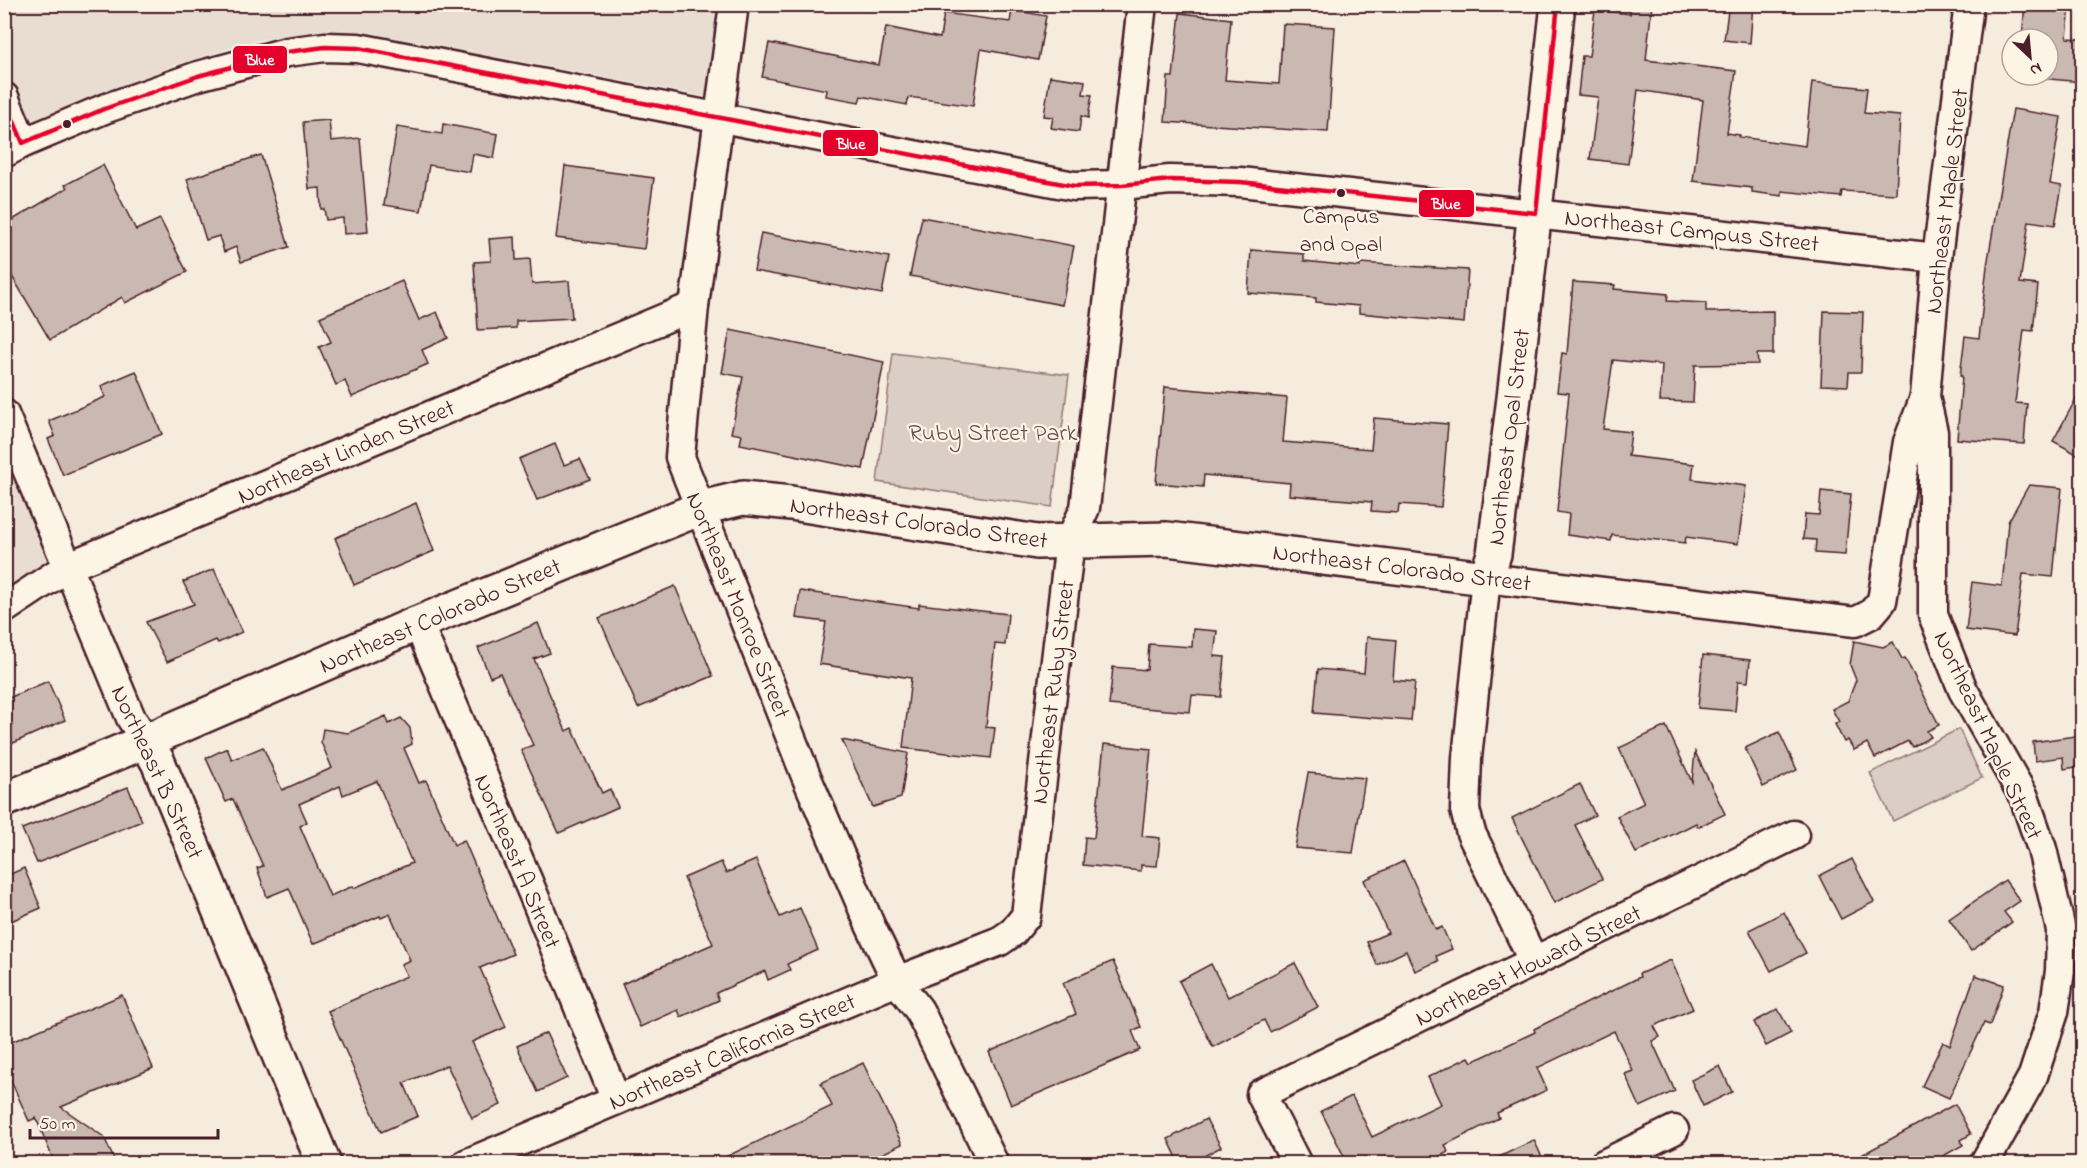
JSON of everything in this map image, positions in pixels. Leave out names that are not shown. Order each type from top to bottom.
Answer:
[{"type":"street","name":"Northeast Monroe Street","points":[[734,4],[717,117],[694,306],[680,457],[806,776],[870,926],[897,981],[919,1010],[994,1164]]},
{"type":"street","name":"Northeast Ruby Street","points":[[1000,941],[1013,932],[1026,916],[1070,541],[1085,508],[1142,4]]},
{"type":"street","name":"Northeast Opal Street","points":[[1534,962],[1471,833],[1465,810],[1467,758],[1485,578],[1494,554],[1536,213],[1558,4]]},
{"type":"street","name":"Northeast Maple Street","points":[[1882,601],[1908,442],[1925,397],[1937,258],[1969,4]]},
{"type":"street","name":"Northeast Campus Street","points":[[14,148],[104,110],[198,76],[287,52],[325,47],[357,48],[1074,186],[1122,185],[1170,180],[1240,182],[1937,258]]},
{"type":"street","points":[[4,98],[14,148]]},
{"type":"street","name":"Northeast Linden Street","points":[[4,609],[67,567],[694,306]]},
{"type":"street","name":"Northeast Maple Street","points":[[1925,397],[1933,432],[1933,615],[1963,690],[2024,797],[2042,849],[2061,930],[2060,971],[2054,1012],[2033,1076],[1984,1164]]},
{"type":"street","name":"Northeast B Street","points":[[4,414],[131,718],[158,762],[324,1164]]},
{"type":"street","name":"Northeast Colorado Street","points":[[4,800],[146,741],[418,622],[701,508],[742,498],[790,503],[1037,543],[1167,538],[1855,622],[1871,614],[1882,601]]},
{"type":"street","name":"Northeast A Street","points":[[418,622],[537,903],[615,1100]]},
{"type":"street","name":"Northeast Howard Street","points":[[1297,1164],[1261,1094],[1794,835]]},
{"type":"street","name":"Northeast California Street","points":[[466,1164],[897,981],[1000,941]]},
{"type":"street","points":[[1604,1164],[1674,1130]]},
{"type":"shaded area","points":[[4,5],[719,5],[707,97],[362,31],[313,32],[258,40],[178,64],[65,107],[5,134]]},
{"type":"shaded area","points":[[4,442],[55,564],[4,600]]},
{"type":"green space","name":"Ruby Street Park","points":[[893,353],[1069,375],[1052,507],[877,482]]},
{"type":"green space","points":[[1959,729],[1982,778],[1893,821],[1870,773]]},
{"type":"building","points":[[1631,4],[1652,4],[1646,60],[1736,71],[1727,133],[1740,135],[1739,137],[1805,146],[1812,82],[1867,88],[1864,113],[1900,116],[1896,194],[1842,191],[1841,197],[1782,191],[1782,196],[1752,192],[1752,188],[1693,181],[1703,100],[1638,90],[1628,164],[1590,159],[1598,97],[1578,95],[1582,56],[1589,56],[1595,10],[1630,14]]},
{"type":"building","points":[[1729,4],[1753,4],[1750,43],[1724,40]]},
{"type":"building","points":[[2025,4],[2070,4],[2067,38],[2082,39],[2082,82],[2060,80],[2060,27],[2023,27]]},
{"type":"building","points":[[1012,10],[1046,16],[1038,60],[981,49],[973,106],[909,97],[907,105],[861,96],[859,102],[826,96],[827,90],[762,77],[769,43],[879,65],[886,27],[940,38],[944,13],[1010,22]]},
{"type":"building","points":[[1180,13],[1231,19],[1225,80],[1279,84],[1283,24],[1335,27],[1328,132],[1165,122],[1168,77],[1173,77]]},
{"type":"building","points":[[1050,76],[1085,81],[1083,94],[1092,95],[1088,118],[1081,116],[1079,132],[1051,128],[1053,117],[1044,116]]},
{"type":"building","points":[[2013,109],[2061,117],[2050,184],[2062,186],[2055,225],[2029,221],[2020,283],[2038,285],[2033,331],[2024,330],[2015,403],[2027,404],[2024,444],[1957,439],[1962,376],[1960,376],[1965,336],[1979,338],[1987,266]]},
{"type":"building","points":[[329,120],[331,141],[360,138],[368,232],[344,234],[343,218],[326,220],[324,209],[321,209],[320,188],[309,189],[303,122]]},
{"type":"building","points":[[443,124],[498,134],[494,158],[473,154],[470,172],[429,165],[421,211],[384,205],[397,127],[442,134]]},
{"type":"building","points":[[261,155],[289,247],[241,262],[236,247],[224,252],[219,236],[206,240],[187,179]]},
{"type":"building","points":[[103,165],[136,230],[160,219],[187,272],[125,303],[122,297],[50,340],[4,263],[4,225],[67,188],[65,185]]},
{"type":"building","points":[[565,166],[654,178],[644,249],[556,238]]},
{"type":"building","points":[[922,217],[1074,246],[1062,305],[910,276]]},
{"type":"building","points":[[761,233],[889,257],[882,294],[754,271]]},
{"type":"building","points":[[515,237],[516,260],[530,259],[532,284],[569,281],[572,318],[516,321],[516,328],[478,330],[474,262],[491,261],[489,239]]},
{"type":"building","points":[[1251,250],[1304,254],[1304,261],[1360,267],[1360,263],[1468,270],[1464,323],[1359,313],[1359,306],[1316,302],[1316,298],[1248,293]]},
{"type":"building","points":[[402,281],[419,320],[437,312],[448,338],[422,350],[428,364],[352,397],[345,381],[336,385],[319,347],[331,342],[320,317]]},
{"type":"building","points":[[1573,282],[1615,285],[1614,289],[1668,294],[1667,301],[1706,303],[1706,312],[1773,311],[1773,354],[1757,354],[1758,364],[1695,365],[1693,402],[1660,401],[1662,365],[1613,360],[1603,429],[1631,432],[1628,456],[1694,464],[1692,479],[1746,486],[1738,544],[1686,537],[1685,543],[1612,535],[1611,541],[1567,535],[1569,514],[1557,512],[1569,393],[1557,392],[1562,353],[1567,354]]},
{"type":"building","points":[[1824,311],[1863,312],[1861,372],[1849,372],[1848,386],[1821,385]]},
{"type":"building","points":[[730,330],[884,362],[863,469],[740,444],[742,435],[731,433],[743,377],[722,373]]},
{"type":"building","points":[[136,371],[162,434],[63,475],[48,439],[55,436],[49,421],[105,397],[101,386]]},
{"type":"building","points":[[1165,387],[1287,398],[1283,442],[1371,449],[1374,418],[1448,424],[1441,507],[1399,504],[1398,513],[1371,511],[1372,502],[1289,495],[1290,483],[1204,475],[1203,487],[1156,483]]},
{"type":"building","points":[[2082,388],[2082,457],[2053,441]]},
{"type":"building","points":[[555,444],[564,465],[580,459],[590,479],[537,500],[519,459]]},
{"type":"building","points":[[2029,485],[2062,488],[2053,577],[2023,574],[2015,636],[1966,630],[1972,582],[2002,586],[2008,522]]},
{"type":"building","points":[[1821,491],[1851,494],[1845,555],[1815,553],[1816,540],[1803,539],[1805,514],[1819,515]]},
{"type":"building","points":[[416,503],[434,551],[354,585],[335,538]]},
{"type":"building","points":[[214,569],[242,632],[218,643],[216,640],[167,662],[146,622],[194,604],[183,582]]},
{"type":"building","points":[[675,586],[713,676],[638,708],[599,618]]},
{"type":"building","points":[[800,591],[919,608],[919,604],[1008,614],[1005,645],[995,644],[986,727],[995,728],[991,758],[903,748],[911,678],[819,664],[826,622],[796,618]]},
{"type":"building","points":[[538,623],[550,653],[534,659],[566,731],[572,728],[602,793],[610,789],[618,807],[559,833],[521,750],[533,745],[500,673],[490,677],[478,648]]},
{"type":"building","points":[[1193,629],[1217,631],[1214,656],[1225,657],[1221,697],[1192,695],[1190,712],[1109,705],[1113,667],[1147,670],[1149,644],[1192,647]]},
{"type":"building","points":[[1367,637],[1396,640],[1393,680],[1415,682],[1411,721],[1314,713],[1318,669],[1364,673]]},
{"type":"building","points":[[1854,641],[1883,647],[1893,642],[1902,659],[1905,658],[1939,725],[1927,731],[1931,737],[1912,747],[1908,741],[1875,758],[1867,743],[1854,750],[1848,740],[1844,742],[1835,724],[1839,722],[1832,709],[1848,701],[1856,680],[1850,665]]},
{"type":"building","points":[[1703,655],[1750,660],[1748,682],[1738,681],[1735,711],[1698,708]]},
{"type":"building","points":[[48,681],[65,720],[4,747],[4,700]]},
{"type":"building","points":[[386,716],[389,724],[401,718],[410,728],[412,744],[404,748],[419,783],[426,780],[454,845],[464,840],[513,954],[480,968],[506,1027],[472,1042],[501,1105],[472,1118],[447,1065],[404,1083],[418,1116],[381,1132],[328,1011],[407,976],[401,964],[410,960],[390,914],[313,944],[289,888],[267,897],[257,868],[263,866],[233,799],[226,802],[206,758],[227,748],[232,760],[263,747],[282,790],[332,768],[321,742],[323,729],[348,733]],"holes":[[[377,781],[412,863],[330,896],[300,826],[307,822],[299,804],[340,786],[343,795]]]},
{"type":"building","points":[[1666,726],[1692,782],[1695,752],[1725,814],[1698,827],[1696,823],[1636,853],[1617,816],[1644,803],[1619,748]]},
{"type":"building","points":[[1779,732],[1797,770],[1763,787],[1745,748]]},
{"type":"building","points":[[2082,735],[2082,766],[2064,769],[2063,757],[2035,761],[2033,742]]},
{"type":"building","points":[[842,740],[908,753],[901,798],[873,807]]},
{"type":"building","points":[[1104,744],[1151,749],[1142,836],[1160,838],[1157,866],[1141,865],[1141,871],[1083,865],[1085,837],[1094,838]]},
{"type":"building","points":[[1308,773],[1365,778],[1353,853],[1295,848]]},
{"type":"building","points":[[1580,784],[1595,815],[1575,825],[1602,879],[1554,903],[1512,818]]},
{"type":"building","points":[[128,787],[142,821],[37,863],[22,829]]},
{"type":"building","points":[[1852,859],[1874,902],[1841,919],[1819,876]]},
{"type":"building","points":[[756,860],[780,917],[800,908],[818,950],[787,964],[790,970],[768,980],[765,971],[716,993],[719,1000],[681,1017],[678,1010],[640,1027],[622,984],[713,944],[684,878],[721,862],[726,873]]},
{"type":"building","points":[[1404,861],[1436,930],[1442,927],[1452,949],[1436,956],[1438,961],[1415,971],[1406,951],[1377,965],[1367,942],[1388,933],[1364,880]]},
{"type":"building","points":[[24,868],[41,908],[4,924],[4,877]]},
{"type":"building","points":[[2005,880],[2020,901],[2004,912],[2012,922],[1971,951],[1949,919]]},
{"type":"building","points":[[1784,912],[1806,953],[1771,971],[1749,930]]},
{"type":"building","points":[[1671,960],[1693,1009],[1654,1026],[1660,1037],[1652,1041],[1675,1091],[1640,1107],[1625,1074],[1633,1071],[1614,1031],[1537,1068],[1547,1090],[1497,1113],[1499,1118],[1445,1145],[1448,1152],[1425,1164],[1348,1164],[1321,1111],[1352,1096],[1372,1137],[1441,1104],[1428,1077],[1469,1057],[1472,1062],[1535,1032],[1534,1029],[1640,977],[1639,974]]},
{"type":"building","points":[[1113,961],[1141,1027],[1132,1031],[1140,1050],[1011,1105],[989,1052],[1076,1014],[1063,983]]},
{"type":"building","points":[[1295,963],[1318,1007],[1270,1032],[1264,1020],[1213,1047],[1179,981],[1211,964],[1228,997]]},
{"type":"building","points":[[1975,975],[2004,985],[1990,1025],[1984,1023],[1949,1098],[1922,1086],[1943,1042],[1950,1046]]},
{"type":"building","points":[[122,995],[153,1068],[61,1107],[104,1137],[116,1164],[55,1164],[36,1118],[29,1121],[4,1065],[4,1045]]},
{"type":"building","points":[[1778,1009],[1791,1033],[1766,1046],[1754,1022]]},
{"type":"building","points":[[546,1033],[567,1078],[538,1092],[517,1046]]},
{"type":"building","points":[[863,1063],[902,1144],[862,1164],[711,1164],[832,1106],[821,1083]]},
{"type":"building","points":[[1720,1066],[1732,1092],[1703,1106],[1691,1080]]},
{"type":"building","points":[[1955,1104],[1971,1134],[1961,1140],[1963,1145],[1929,1164],[1845,1164]]},
{"type":"building","points":[[1206,1119],[1221,1147],[1189,1164],[1180,1164],[1168,1139]]},
{"type":"building","points":[[1534,1140],[1545,1164],[1485,1164]]},
{"type":"transit line","name":"Blue","points":[[4,98],[23,143],[104,109],[198,76],[287,52],[325,47],[358,48],[1074,186],[1122,185],[1170,180],[1240,182],[1536,213],[1558,4]]},
{"type":"place","name":"Campus and Opal","points":[[1341,193]]}]
